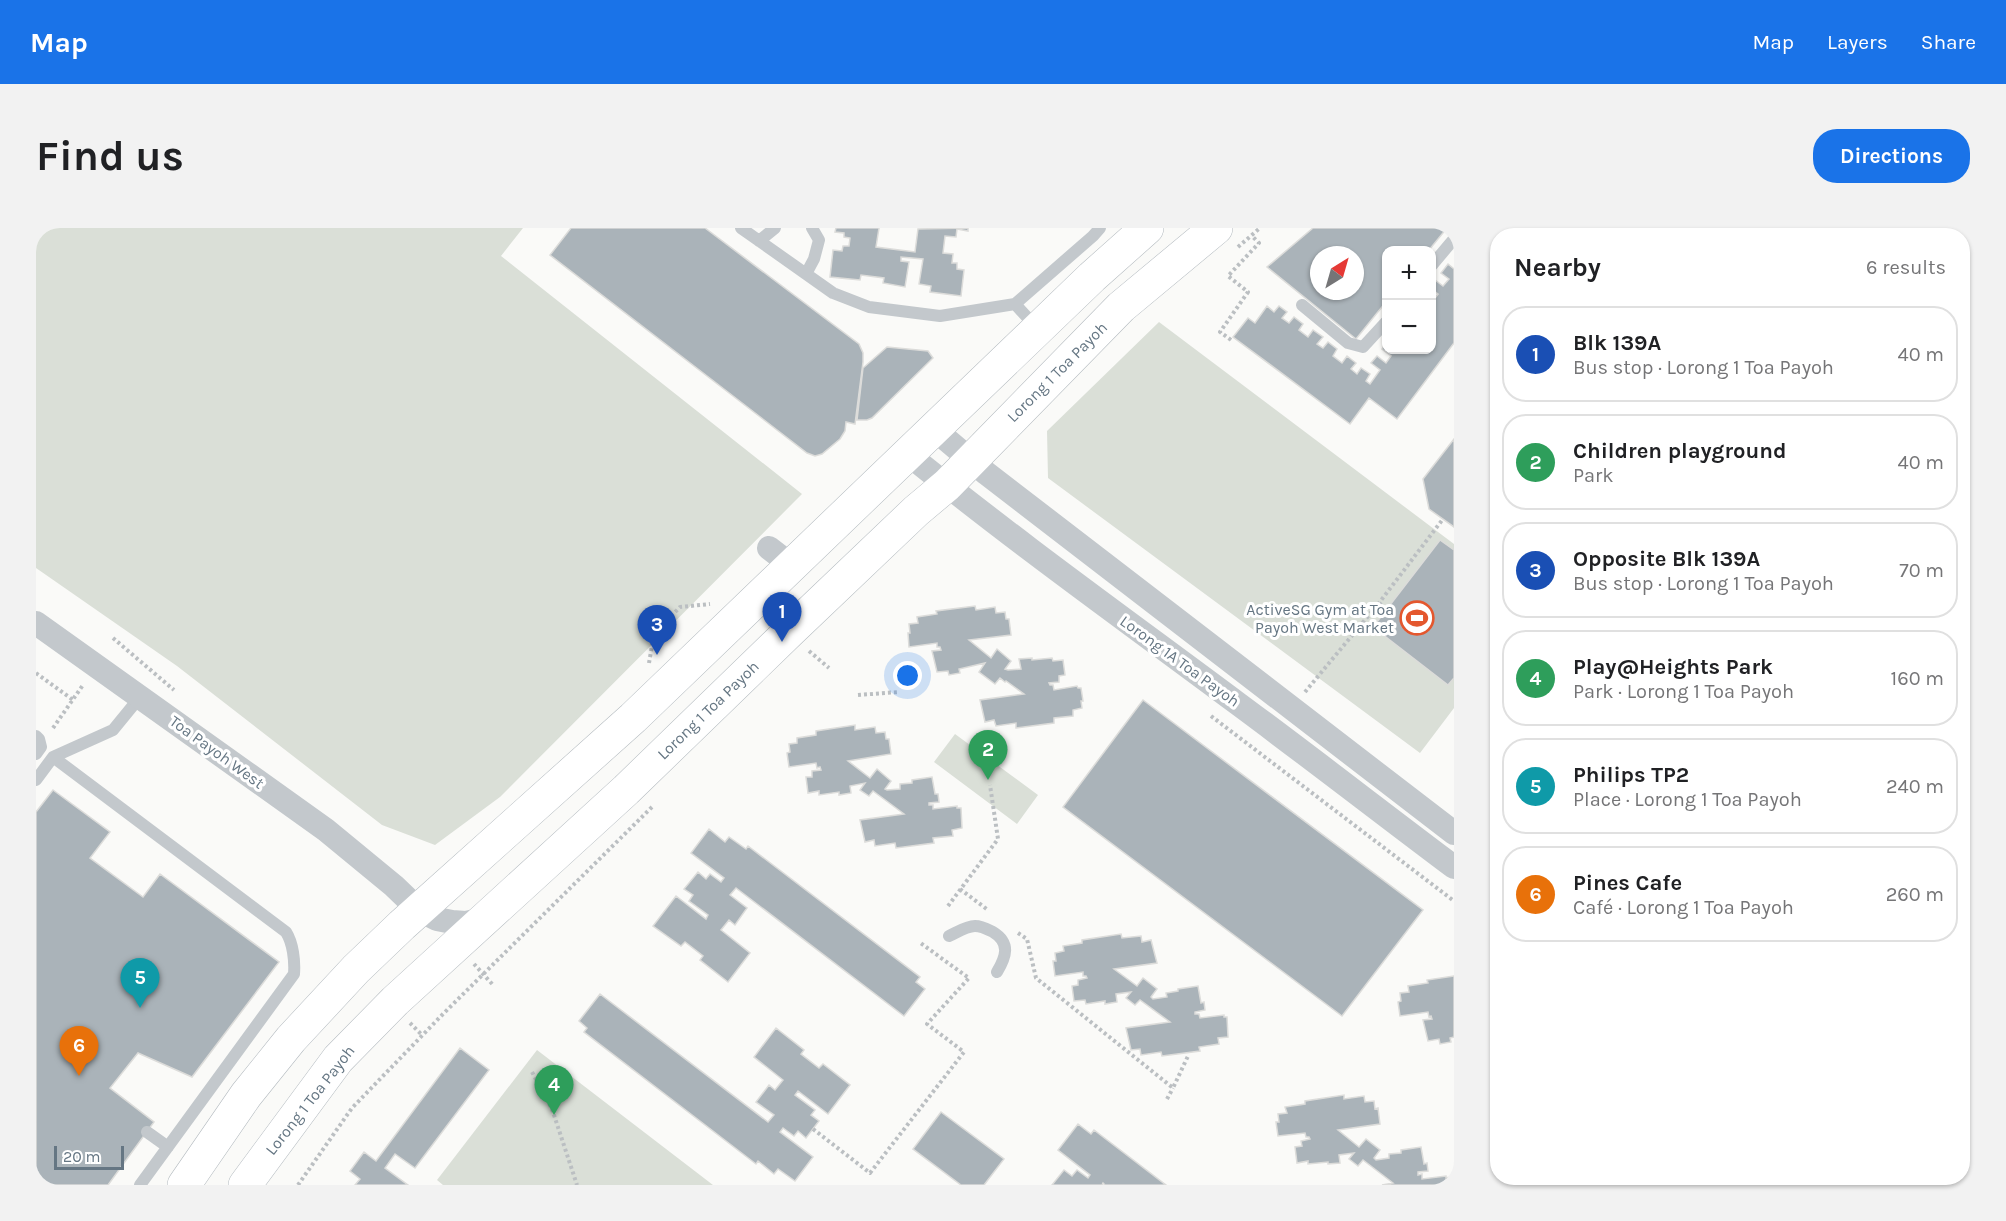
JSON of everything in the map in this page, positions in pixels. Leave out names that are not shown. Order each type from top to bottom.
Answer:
[{"type":"main road","points":[[184,1185],[246,1095],[291,1039],[356,969],[633,718],[780,557],[908,454],[1092,276],[1147,228]]},
{"type":"main road","name":"Lorong 1 Toa Payoh","points":[[245,1185],[339,1059],[395,1001],[626,790],[916,511],[947,485],[1121,307],[1225,239]]},
{"type":"main road","points":[[356,969],[364,968],[383,974],[391,984],[395,1001]]},
{"type":"street","name":"Lorong 1A Toa Payoh","points":[[934,429],[970,461],[1454,833]]},
{"type":"street","name":"Lorong 1A Toa Payoh","points":[[908,454],[1150,640],[1454,867]]},
{"type":"street","name":"Toa Payoh West","points":[[36,623],[326,830],[394,886],[419,910],[437,919],[452,922],[466,923],[485,918]]},
{"type":"street","points":[[394,886],[414,891],[445,887]]},
{"type":"lane","points":[[741,228],[833,292],[869,307],[940,316],[1015,304],[1094,236],[1100,228]]},
{"type":"lane","points":[[759,241],[775,228]]},
{"type":"lane","points":[[806,274],[814,259],[819,240],[812,228]]},
{"type":"lane","points":[[1436,259],[1454,238]]},
{"type":"lane","points":[[1015,304],[1038,329]]},
{"type":"lane","points":[[1302,305],[1348,343],[1363,347],[1382,326]]},
{"type":"lane","points":[[36,780],[53,757],[113,730],[140,697]]},
{"type":"lane","points":[[36,735],[41,747],[36,754]]},
{"type":"lane","points":[[53,757],[286,932],[290,938],[295,965],[294,974],[140,1185]]},
{"type":"lane","points":[[949,936],[975,926],[983,927],[1000,937],[1006,949],[1006,956],[997,972]]},
{"type":"lane","points":[[147,1132],[168,1147]]},
{"type":"path","points":[[1225,239],[1252,236],[1260,228]]},
{"type":"path","points":[[1231,340],[1220,332],[1248,292],[1228,276],[1259,243],[1252,236]]},
{"type":"path","points":[[1314,681],[1379,603],[1443,519]]},
{"type":"path","points":[[648,668],[654,634],[680,607],[717,603]]},
{"type":"path","points":[[1379,603],[1387,609]]},
{"type":"path","points":[[113,638],[176,691]]},
{"type":"path","points":[[800,658],[813,645]]},
{"type":"path","points":[[36,673],[73,700]]},
{"type":"path","points":[[53,728],[83,685]]},
{"type":"path","points":[[858,695],[899,692]]},
{"type":"path","points":[[948,906],[998,839],[990,785]]},
{"type":"path","points":[[298,1185],[352,1108],[483,974],[660,799]]},
{"type":"path","points":[[960,889],[989,910]]},
{"type":"path","points":[[1017,932],[1027,939],[1036,978],[1173,1088]]},
{"type":"path","points":[[813,1129],[870,1173],[964,1052],[927,1024],[969,978],[920,942]]},
{"type":"path","points":[[472,962],[494,986]]},
{"type":"path","points":[[1167,1099],[1188,1056]]},
{"type":"path","points":[[532,1072],[552,1109],[577,1185]]},
{"type":"shaded area","points":[[36,228],[523,228],[501,256],[802,494],[500,797],[435,845],[382,825],[177,666],[36,568]]},
{"type":"shaded area","points":[[1159,322],[1454,544],[1454,708],[1420,753],[1048,478],[1047,431]]},
{"type":"shaded area","points":[[955,734],[1038,795],[1017,824],[934,762]]},
{"type":"shaded area","points":[[537,1050],[713,1185],[443,1185],[437,1180]]},
{"type":"building","points":[[571,228],[705,228],[859,344],[863,353],[863,362],[855,424],[846,422],[845,431],[840,439],[822,454],[815,456],[807,453],[550,255]]},
{"type":"building","points":[[836,228],[879,228],[876,247],[915,252],[918,229],[968,228],[968,231],[957,229],[956,237],[945,236],[943,253],[953,254],[952,263],[957,263],[957,269],[964,270],[961,296],[930,292],[931,286],[919,284],[923,259],[901,257],[901,261],[909,262],[905,287],[883,283],[884,278],[861,275],[860,280],[830,277],[833,250],[842,251],[843,246],[849,246],[850,238],[844,237],[844,233],[835,232]]},
{"type":"building","points":[[1313,228],[1447,228],[1432,246],[1382,246],[1382,307],[1356,339],[1267,267]]},
{"type":"building","points":[[1448,264],[1454,269],[1454,343],[1397,419],[1369,398],[1350,424],[1233,337],[1248,318],[1255,323],[1267,306],[1274,312],[1279,306],[1287,312],[1282,318],[1289,323],[1294,317],[1303,324],[1299,330],[1308,337],[1313,330],[1323,337],[1317,344],[1323,348],[1328,342],[1337,349],[1333,356],[1342,363],[1347,356],[1356,363],[1351,369],[1357,374],[1361,368],[1370,374],[1366,381],[1370,384],[1380,370],[1371,363],[1377,356],[1386,363],[1391,356],[1388,354],[1436,354],[1436,297],[1438,294],[1436,281],[1443,286],[1449,279],[1441,273]]},
{"type":"building","points":[[887,347],[928,351],[933,358],[872,418],[857,420],[863,368]]},
{"type":"building","points":[[1454,439],[1454,527],[1429,509],[1423,479]]},
{"type":"building","name":"ActiveSG Gym at Toa Payoh West Market","points":[[1440,540],[1454,550],[1454,678],[1448,685],[1373,627]]},
{"type":"building","points":[[975,606],[976,610],[995,607],[996,613],[1005,612],[1006,619],[1009,619],[1011,635],[969,640],[991,658],[997,649],[1011,661],[1005,669],[1008,670],[1021,669],[1019,659],[1063,660],[1065,675],[1059,676],[1059,682],[1049,683],[1053,685],[1054,690],[1077,686],[1081,688],[1082,708],[1073,710],[1073,716],[1054,718],[1054,723],[1016,728],[1016,723],[996,726],[994,720],[985,722],[980,700],[1024,694],[1000,678],[995,684],[979,672],[985,663],[959,669],[960,673],[949,675],[948,671],[937,672],[932,651],[941,650],[937,647],[937,643],[909,647],[909,624],[918,623],[917,617],[937,614],[936,611]]},
{"type":"building","points":[[1143,700],[1423,910],[1342,1016],[1063,807]]},
{"type":"building","points":[[855,725],[855,730],[875,727],[876,733],[885,732],[886,739],[889,739],[891,754],[848,761],[870,778],[877,769],[891,781],[885,789],[887,790],[900,789],[900,784],[912,783],[912,780],[932,777],[939,802],[929,803],[929,805],[933,805],[933,809],[957,806],[961,808],[962,828],[952,830],[953,836],[933,838],[934,843],[896,848],[895,843],[875,846],[874,840],[865,842],[860,820],[904,814],[873,791],[869,796],[860,790],[865,783],[850,786],[851,793],[819,795],[819,791],[808,793],[806,777],[812,777],[812,771],[821,770],[820,767],[817,768],[816,763],[789,767],[787,753],[790,752],[789,744],[797,743],[797,738],[816,735],[816,731]]},
{"type":"building","points":[[53,790],[110,832],[90,858],[143,897],[160,874],[279,962],[192,1077],[138,1053],[110,1088],[154,1122],[108,1185],[36,1185],[36,812]]},
{"type":"building","points":[[709,829],[725,842],[729,837],[746,849],[748,846],[920,977],[916,982],[925,989],[904,1016],[736,888],[730,895],[747,908],[735,925],[729,920],[721,930],[750,953],[728,982],[700,960],[703,956],[685,942],[681,946],[653,926],[676,896],[706,919],[708,915],[689,901],[693,895],[684,889],[698,872],[706,879],[710,874],[721,882],[724,878],[691,853]]},
{"type":"building","points":[[1121,934],[1122,938],[1141,936],[1142,942],[1151,940],[1157,963],[1114,969],[1137,986],[1143,978],[1157,989],[1151,997],[1153,999],[1167,997],[1166,993],[1178,991],[1178,989],[1198,986],[1201,1003],[1204,1002],[1205,1010],[1195,1012],[1195,1014],[1199,1014],[1200,1018],[1224,1015],[1227,1017],[1228,1037],[1218,1038],[1219,1044],[1199,1047],[1200,1051],[1162,1056],[1161,1052],[1141,1055],[1140,1049],[1131,1050],[1126,1028],[1170,1022],[1140,1000],[1135,1005],[1126,998],[1131,992],[1116,994],[1117,1002],[1105,1004],[1105,1001],[1086,1004],[1085,1000],[1074,1001],[1072,986],[1078,985],[1078,980],[1087,978],[1083,976],[1083,972],[1055,976],[1053,961],[1056,961],[1055,953],[1064,951],[1063,946],[1082,943],[1082,940]]},
{"type":"building","points":[[1454,976],[1454,1037],[1450,1038],[1451,1042],[1440,1044],[1439,1039],[1428,1041],[1423,1020],[1432,1019],[1431,1016],[1429,1017],[1428,1012],[1400,1016],[1398,1002],[1401,1001],[1400,993],[1409,992],[1408,986],[1428,983],[1427,980]]},
{"type":"building","points":[[600,994],[768,1122],[774,1115],[756,1102],[769,1085],[775,1090],[783,1080],[754,1057],[776,1028],[804,1050],[801,1054],[819,1068],[823,1064],[850,1085],[828,1114],[798,1091],[795,1095],[815,1110],[811,1115],[819,1121],[806,1138],[798,1131],[794,1136],[783,1128],[780,1132],[813,1157],[795,1181],[778,1169],[774,1174],[758,1161],[756,1164],[584,1032],[587,1028],[579,1021]]},
{"type":"building","points":[[460,1048],[489,1070],[415,1168],[395,1154],[385,1168],[408,1185],[355,1185],[360,1179],[350,1171],[364,1152],[376,1161]]},
{"type":"building","points":[[1344,1095],[1344,1099],[1364,1096],[1365,1102],[1374,1101],[1375,1109],[1378,1108],[1380,1124],[1338,1130],[1359,1147],[1366,1139],[1380,1150],[1374,1158],[1376,1160],[1389,1158],[1389,1154],[1401,1153],[1401,1150],[1421,1147],[1424,1164],[1427,1163],[1428,1171],[1418,1172],[1418,1175],[1422,1174],[1422,1179],[1450,1177],[1451,1185],[1382,1185],[1393,1183],[1363,1160],[1358,1166],[1349,1159],[1354,1153],[1339,1155],[1340,1163],[1308,1164],[1308,1161],[1297,1163],[1295,1147],[1302,1146],[1301,1141],[1310,1139],[1305,1133],[1278,1136],[1276,1122],[1279,1122],[1278,1114],[1287,1113],[1285,1107],[1305,1104],[1305,1101]]},
{"type":"building","points":[[941,1112],[1004,1159],[984,1185],[961,1185],[913,1149]]},
{"type":"building","points":[[1078,1124],[1091,1134],[1094,1130],[1166,1185],[1105,1185],[1103,1183],[1102,1185],[1052,1185],[1064,1170],[1072,1176],[1077,1170],[1088,1178],[1090,1175],[1058,1150]]},
{"type":"place","name":"ActiveSG Gym at Toa Payoh West Market","points":[[1417,618]]},
{"type":"place","name":"Blk 139A","points":[[782,642]]},
{"type":"place","name":"Opposite Blk 139A","points":[[657,655]]},
{"type":"place","name":"Children playground","points":[[988,780]]},
{"type":"place","name":"Philips TP2","points":[[140,1008]]},
{"type":"place","name":"Pines Cafe","points":[[79,1076]]},
{"type":"place","name":"Play@Heights Park","points":[[554,1115]]}]
